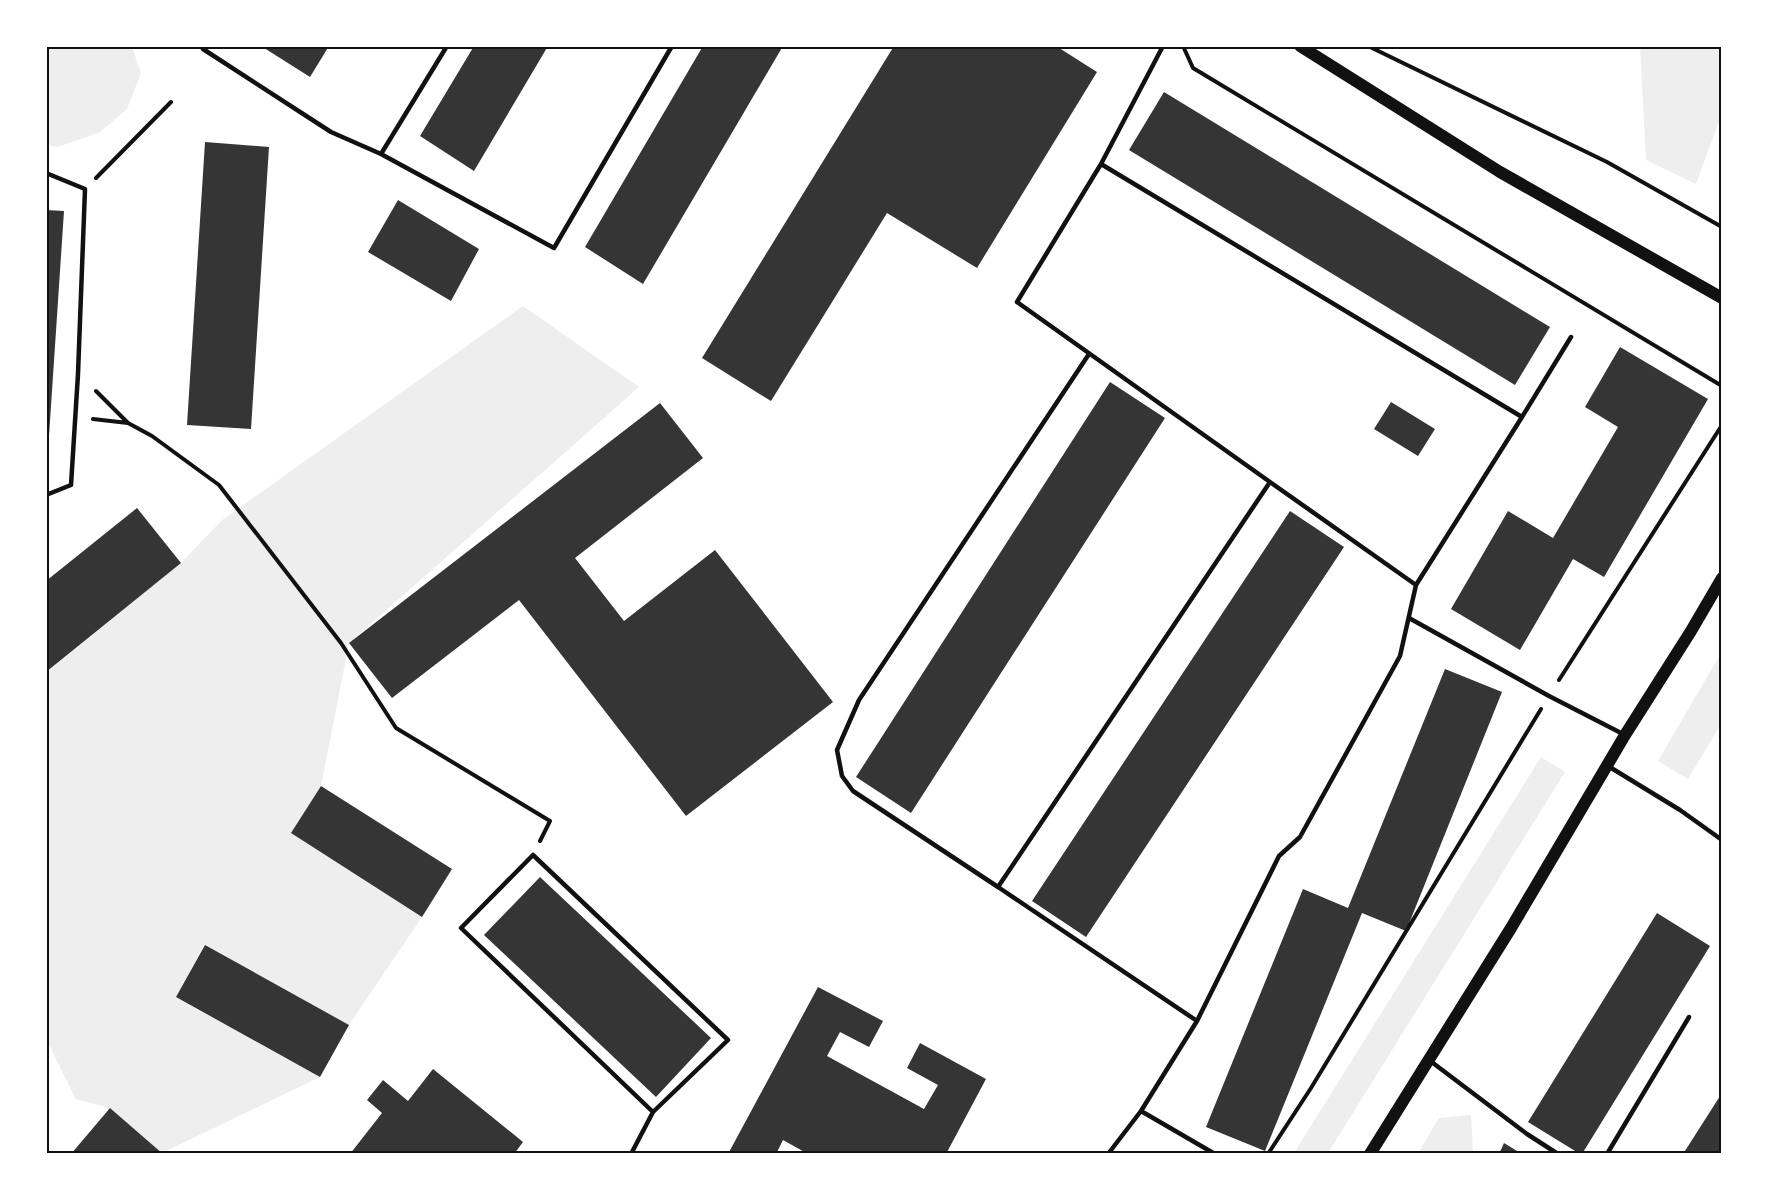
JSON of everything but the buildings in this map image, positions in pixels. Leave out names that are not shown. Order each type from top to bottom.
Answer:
[{"type":"main road","points":[[1300,46],[1500,172],[1722,298]]},
{"type":"main road","points":[[1370,1154],[1722,578]]},
{"type":"lane","points":[[205,46],[203,49],[331,132],[381,154],[554,248],[672,46]]},
{"type":"lane","points":[[381,154],[447,46]]},
{"type":"lane","points":[[1163,46],[1101,164],[1017,302],[1416,585]]},
{"type":"lane","points":[[1101,164],[1522,417]]},
{"type":"lane","points":[[46,173],[85,189],[76,418],[71,484],[46,495]]},
{"type":"lane","points":[[1108,1154],[1141,1111],[1197,1022],[1279,855],[1300,837],[1400,656],[1416,585],[1571,337]]},
{"type":"lane","points":[[1089,354],[859,700],[837,750],[842,776],[853,790],[1197,1022]]},
{"type":"lane","points":[[999,888],[1270,482]]},
{"type":"lane","points":[[1409,618],[1549,696],[1625,735]]},
{"type":"lane","points":[[1608,766],[1680,810],[1722,840]]},
{"type":"lane","points":[[631,1154],[653,1112],[728,1040],[532,855],[461,928],[653,1112]]},
{"type":"lane","points":[[1607,1154],[1689,1017]]},
{"type":"lane","points":[[1429,1060],[1527,1134],[1558,1154]]},
{"type":"lane","points":[[1141,1111],[1215,1154]]},
{"type":"path","points":[[1184,46],[1193,68],[1722,386]]},
{"type":"path","points":[[1368,46],[1608,162],[1722,226]]},
{"type":"path","points":[[85,189],[171,102]]},
{"type":"path","points":[[78,374],[128,423],[152,436],[219,485],[341,643],[396,728],[550,821],[532,855]]},
{"type":"path","points":[[76,418],[128,423]]},
{"type":"path","points":[[1268,1154],[1311,1088],[1549,696],[1722,425]]},
{"type":"shaded area","points":[[46,47],[132,47],[141,73],[127,109],[100,132],[58,147],[47,145]]},
{"type":"shaded area","points":[[1640,47],[1721,47],[1721,116],[1696,184],[1646,160]]},
{"type":"shaded area","points":[[523,306],[639,387],[349,643],[321,786],[291,833],[422,917],[349,1025],[204,945],[176,997],[320,1077],[162,1153],[110,1108],[76,1099],[47,1041],[47,672],[181,563],[222,520]]},
{"type":"shaded area","points":[[1721,653],[1721,724],[1688,779],[1658,761]]},
{"type":"shaded area","points":[[1541,757],[1565,772],[1328,1153],[1294,1153]]},
{"type":"shaded area","points":[[1471,1115],[1473,1153],[1418,1153],[1439,1118]]}]
